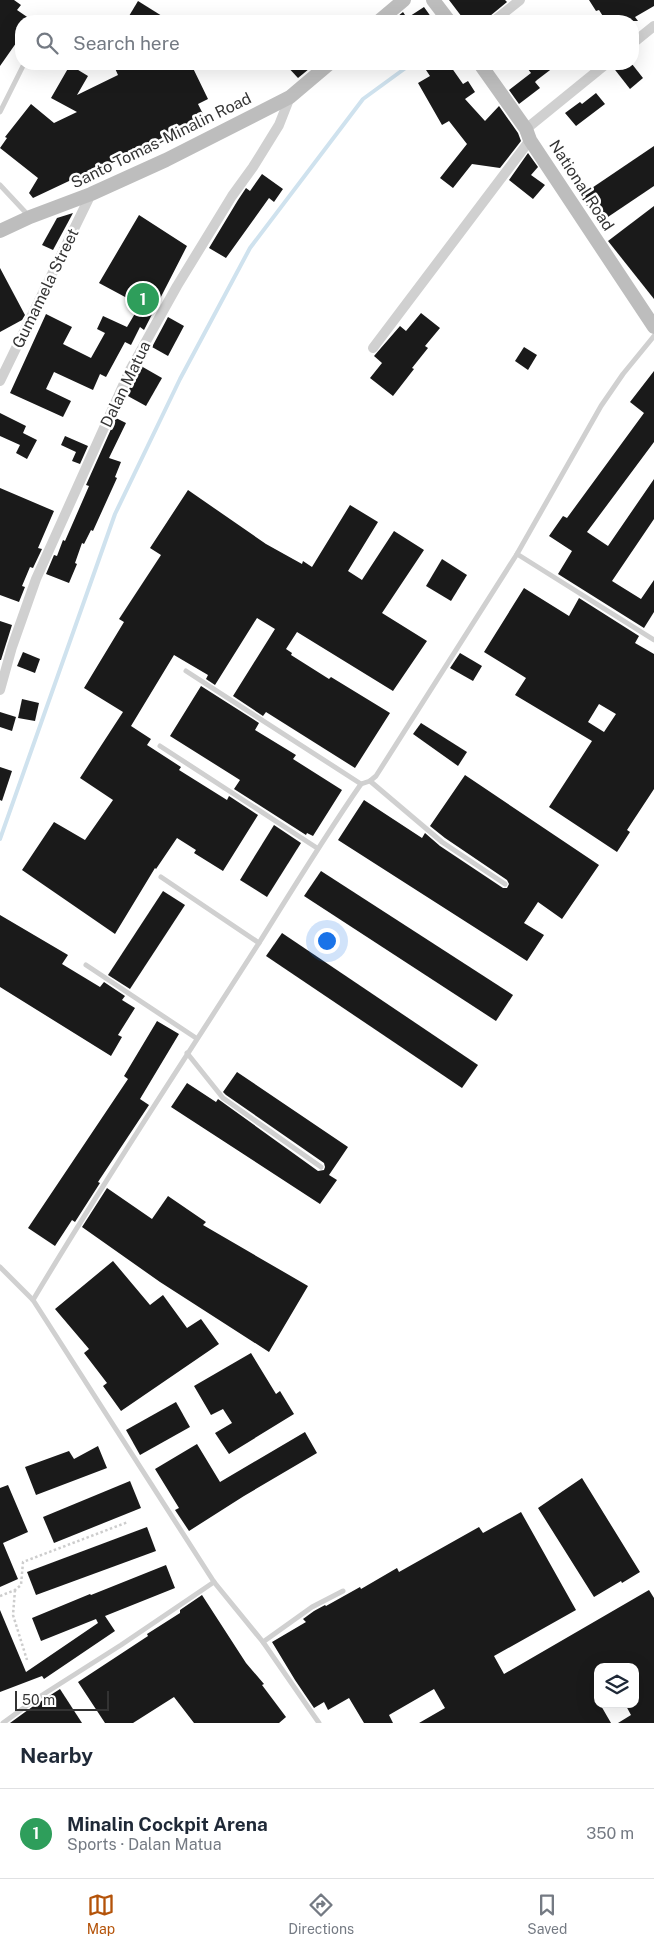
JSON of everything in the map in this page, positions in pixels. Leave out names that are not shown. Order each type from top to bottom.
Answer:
[{"type":"main road","points":[[386,15],[404,0]]},
{"type":"main road","points":[[433,0],[444,15]]},
{"type":"main road","name":"Santo Tomas-Minalin Road","points":[[0,231],[30,217],[91,194],[166,160],[290,97],[322,70]]},
{"type":"main road","name":"National Road","points":[[484,70],[654,327]]},
{"type":"street","points":[[501,15],[520,0]]},
{"type":"street","points":[[639,37],[654,26]]},
{"type":"street","points":[[373,348],[528,134],[599,70]]},
{"type":"street","name":"Dalan Matua","points":[[0,690],[12,647],[36,579],[130,370],[177,286],[232,196],[253,167],[279,125],[290,97]]},
{"type":"street","name":"Gumamela Street","points":[[0,381],[91,194]]},
{"type":"lane","points":[[0,112],[21,70]]},
{"type":"lane","points":[[0,185],[30,217]]},
{"type":"lane","points":[[33,1300],[69,1239],[196,1038],[259,943],[317,848],[361,784],[370,781],[376,776],[517,554],[601,406],[623,374],[654,336]]},
{"type":"lane","points":[[517,554],[654,640]]},
{"type":"lane","points":[[186,671],[361,784]]},
{"type":"lane","points":[[160,746],[317,848]]},
{"type":"lane","points":[[370,781],[442,842],[505,884]]},
{"type":"lane","points":[[161,878],[259,943]]},
{"type":"lane","points":[[86,965],[196,1038]]},
{"type":"lane","points":[[187,1053],[223,1098],[321,1167]]},
{"type":"lane","points":[[0,1266],[33,1300],[214,1582],[263,1642],[318,1723]]},
{"type":"lane","points":[[3,1723],[36,1699],[121,1645],[214,1582]]},
{"type":"lane","points":[[263,1642],[312,1607],[343,1591]]},
{"type":"path","points":[[0,1596],[21,1585],[24,1562],[128,1522]]},
{"type":"path","points":[[14,1590],[13,1615],[27,1660]]},
{"type":"building","points":[[0,0],[14,0],[21,5],[17,10],[24,15],[15,15],[15,45],[0,66]]},
{"type":"building","points":[[449,0],[505,0],[507,2],[491,15],[460,15]]},
{"type":"building","points":[[589,0],[654,0],[654,6],[638,15],[602,15],[599,10],[596,11]]},
{"type":"building","points":[[138,1],[160,15],[130,15]]},
{"type":"building","points":[[424,7],[430,15],[412,15]]},
{"type":"building","points":[[67,70],[78,70],[88,76],[77,95],[118,75],[116,70],[194,70],[208,99],[198,104],[205,118],[87,175],[86,173],[33,198],[29,193],[38,178],[0,148],[7,138],[5,137],[31,104],[54,123],[77,112],[51,98]]},
{"type":"building","points":[[291,70],[308,70],[298,78]]},
{"type":"building","points":[[426,70],[453,70],[463,84],[468,81],[475,92],[465,99],[485,121],[499,106],[518,133],[521,141],[500,168],[472,164],[453,188],[440,178],[467,144],[449,121],[442,125],[418,83],[430,76]]},
{"type":"building","points":[[529,70],[550,70],[535,82],[540,88],[519,104],[509,90],[531,73]]},
{"type":"building","points":[[615,70],[637,70],[643,78],[630,89]]},
{"type":"building","points":[[596,93],[605,104],[576,126],[565,113],[580,102],[582,104]]},
{"type":"building","points":[[654,146],[654,186],[599,223],[580,196]]},
{"type":"building","points":[[528,153],[538,167],[531,175],[545,185],[533,199],[509,180]]},
{"type":"building","points":[[262,174],[283,189],[274,202],[269,198],[226,258],[209,248],[246,188],[250,191]]},
{"type":"building","points":[[654,206],[654,299],[608,241]]},
{"type":"building","points":[[73,213],[53,250],[42,245],[57,218]]},
{"type":"building","points":[[139,215],[187,246],[144,330],[140,327],[131,345],[125,342],[106,377],[100,374],[93,390],[54,372],[46,389],[71,401],[63,417],[10,393],[46,314],[72,327],[63,344],[91,358],[105,333],[97,329],[103,316],[127,327],[140,305],[99,283]]},
{"type":"building","points":[[0,268],[25,315],[22,320],[0,332]]},
{"type":"building","points":[[421,313],[440,328],[425,346],[428,348],[393,396],[370,378],[382,363],[374,356],[400,326],[406,331]]},
{"type":"building","points":[[168,317],[184,326],[168,356],[152,347]]},
{"type":"building","points":[[524,347],[537,355],[528,370],[515,361]]},
{"type":"building","points":[[141,366],[162,378],[146,406],[126,395]]},
{"type":"building","points":[[654,371],[654,442],[587,532],[608,546],[654,479],[654,519],[612,581],[641,599],[654,580],[654,612],[644,628],[558,574],[572,551],[549,536],[563,516],[567,518],[644,413],[630,402]]},
{"type":"building","points":[[0,413],[26,426],[23,433],[37,440],[27,459],[16,453],[20,445],[0,436]]},
{"type":"building","points":[[116,418],[126,423],[109,458],[121,462],[115,477],[117,478],[93,531],[91,530],[84,544],[82,543],[75,563],[77,564],[69,583],[46,574],[54,555],[57,556],[63,540],[65,541],[89,486],[86,485]]},
{"type":"building","points":[[65,436],[88,446],[80,464],[72,461],[76,452],[61,445]]},
{"type":"building","points":[[0,488],[54,511],[38,548],[42,549],[33,568],[30,567],[22,586],[25,587],[19,602],[0,595]]},
{"type":"building","points":[[188,490],[266,544],[302,564],[303,561],[312,567],[350,505],[378,522],[348,571],[362,580],[394,531],[424,550],[382,613],[427,641],[393,691],[297,632],[286,649],[292,653],[291,655],[329,679],[331,677],[390,713],[355,768],[266,712],[263,716],[233,696],[275,629],[257,618],[215,685],[206,679],[208,675],[174,655],[131,726],[151,739],[147,745],[181,767],[179,770],[227,800],[229,796],[258,815],[223,871],[194,853],[196,850],[177,838],[155,868],[115,934],[22,870],[54,822],[85,840],[113,800],[80,778],[123,712],[84,688],[124,622],[119,619],[161,555],[150,548]]},
{"type":"building","points":[[442,559],[467,575],[451,601],[426,586]]},
{"type":"building","points":[[524,588],[569,616],[579,598],[639,636],[635,643],[654,654],[654,789],[627,830],[630,832],[617,852],[549,807],[592,741],[515,695],[526,678],[484,652]],"holes":[[[599,704],[616,714],[604,732],[588,722]]]},
{"type":"building","points":[[0,621],[12,625],[1,660],[0,660]]},
{"type":"building","points":[[23,652],[40,659],[35,673],[17,666]]},
{"type":"building","points":[[460,653],[482,666],[473,681],[450,668]]},
{"type":"building","points":[[201,686],[259,723],[255,730],[296,755],[293,759],[342,790],[313,836],[307,833],[306,835],[234,789],[240,780],[170,736]]},
{"type":"building","points":[[22,699],[39,703],[35,721],[18,718]]},
{"type":"building","points":[[0,712],[16,717],[12,731],[0,727]]},
{"type":"building","points":[[421,723],[467,752],[458,766],[413,734]]},
{"type":"building","points":[[0,767],[12,771],[2,801],[0,800]]},
{"type":"building","points":[[465,775],[599,865],[562,919],[538,902],[524,923],[544,935],[527,961],[338,840],[364,800],[422,838],[425,833],[440,846],[503,888],[507,888],[509,884],[507,880],[430,826]]},
{"type":"building","points":[[274,825],[301,843],[267,897],[240,880]]},
{"type":"building","points":[[321,871],[513,995],[496,1021],[304,896]]},
{"type":"building","points":[[163,891],[185,905],[130,989],[108,975]]},
{"type":"building","points":[[0,915],[68,955],[62,964],[100,987],[104,982],[125,996],[122,1000],[135,1008],[118,1035],[122,1037],[111,1056],[0,987]]},
{"type":"building","points":[[282,933],[478,1065],[462,1088],[266,956]]},
{"type":"building","points":[[157,1021],[179,1034],[140,1099],[149,1105],[98,1182],[100,1183],[75,1222],[72,1220],[55,1246],[28,1228],[128,1079],[124,1076]]},
{"type":"building","points":[[237,1072],[348,1147],[329,1175],[337,1180],[320,1204],[171,1107],[187,1083],[216,1102],[218,1099],[318,1171],[324,1170],[324,1163],[223,1092]]},
{"type":"building","points":[[107,1188],[152,1219],[168,1196],[206,1222],[203,1225],[308,1286],[269,1352],[160,1282],[82,1227]]},
{"type":"building","points":[[113,1261],[150,1305],[163,1295],[187,1328],[201,1319],[219,1344],[121,1411],[103,1386],[107,1383],[84,1353],[89,1349],[55,1309]]},
{"type":"building","points":[[251,1353],[276,1394],[280,1391],[294,1414],[229,1454],[215,1433],[232,1423],[223,1409],[211,1415],[194,1386]]},
{"type":"building","points":[[176,1402],[190,1427],[140,1455],[126,1430]]},
{"type":"building","points":[[305,1432],[317,1453],[189,1531],[175,1510],[179,1508],[155,1469],[197,1444],[220,1482]]},
{"type":"building","points":[[98,1446],[107,1468],[36,1495],[25,1467],[69,1451],[74,1459]]},
{"type":"building","points":[[582,1478],[640,1572],[594,1597],[538,1508]]},
{"type":"building","points":[[130,1481],[141,1508],[54,1543],[43,1517]]},
{"type":"building","points":[[8,1485],[28,1532],[3,1543],[18,1579],[0,1587],[0,1488]]},
{"type":"building","points":[[521,1512],[576,1610],[494,1656],[504,1674],[649,1590],[654,1598],[654,1723],[618,1723],[631,1715],[627,1708],[639,1708],[639,1663],[594,1663],[594,1708],[602,1708],[611,1723],[419,1723],[445,1708],[434,1689],[389,1715],[393,1723],[364,1723],[349,1698],[328,1710],[324,1702],[314,1708],[272,1642],[306,1622],[303,1619],[325,1605],[360,1587],[361,1589],[397,1568],[399,1572],[479,1527],[483,1533]]},
{"type":"building","points":[[147,1527],[156,1551],[36,1595],[27,1572]]},
{"type":"building","points":[[166,1565],[175,1588],[105,1616],[115,1631],[44,1679],[42,1676],[0,1692],[0,1610],[26,1672],[98,1623],[96,1619],[41,1641],[32,1618]]},
{"type":"building","points":[[202,1595],[246,1663],[264,1684],[262,1685],[286,1717],[279,1723],[194,1723],[174,1697],[133,1723],[105,1723],[78,1682],[148,1636],[147,1634],[180,1613],[180,1610]]},
{"type":"building","points":[[60,1689],[82,1723],[10,1723],[32,1707]]},
{"type":"waterway","points":[[0,839],[115,514],[180,379],[250,248],[363,99],[403,70]]},
{"type":"place","name":"Minalin Cockpit Arena","points":[[143,299]]}]
